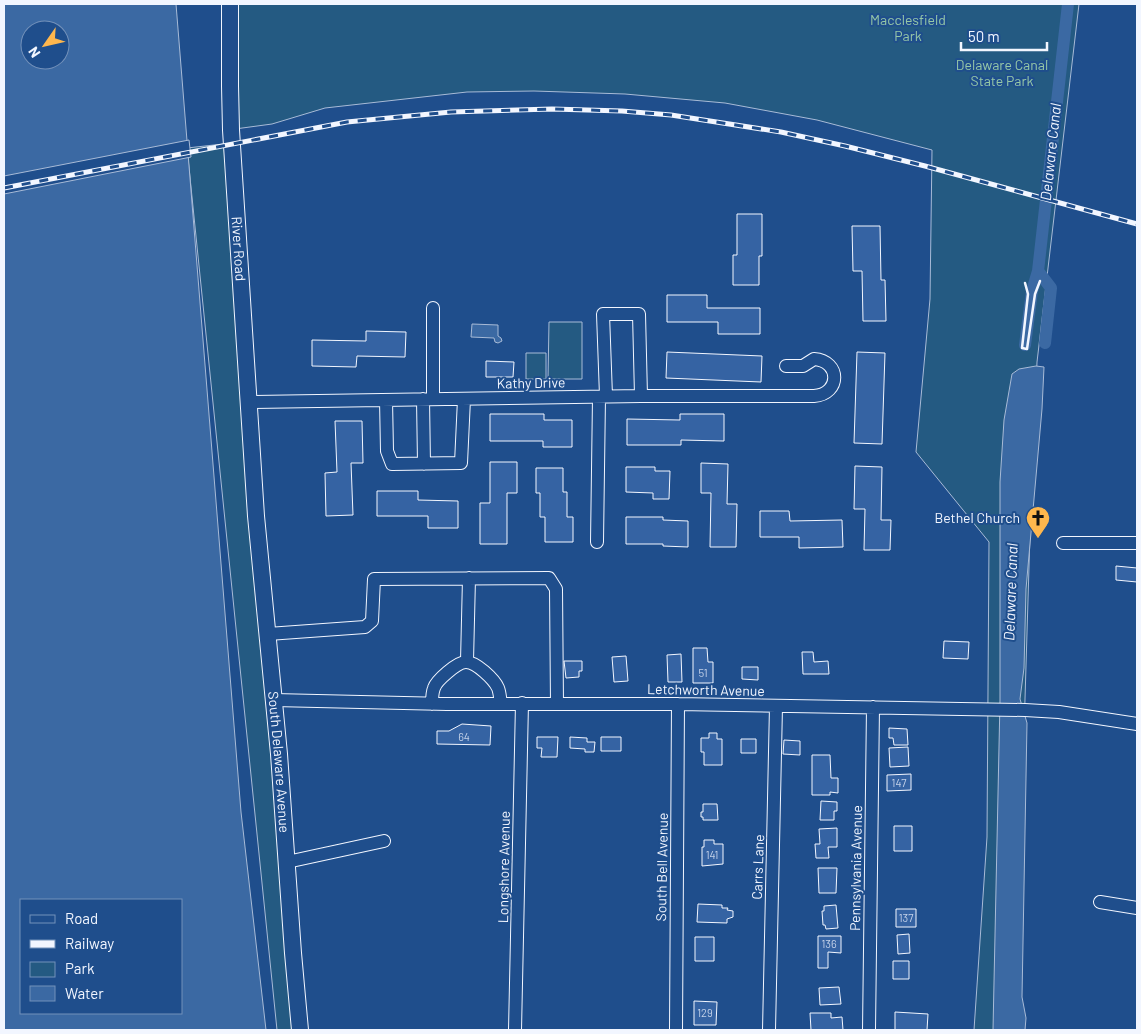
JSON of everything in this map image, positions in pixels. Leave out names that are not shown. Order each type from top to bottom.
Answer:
[{"type":"main road","name":"River Road","points":[[230,4],[231,130],[255,494]]},
{"type":"main road","name":"South Delaware Avenue","points":[[255,494],[274,700],[300,1030]]},
{"type":"street","points":[[424,464],[433,308]]},
{"type":"street","points":[[597,542],[603,314],[639,314],[641,396]]},
{"type":"street","name":"Kathy Drive","points":[[249,402],[641,396],[814,396],[826,393],[833,384],[834,372],[826,362],[814,358],[804,366],[786,366]]},
{"type":"street","points":[[386,400],[387,451],[392,464],[424,464],[461,463],[464,399]]},
{"type":"street","points":[[1063,543],[1137,543]]},
{"type":"street","points":[[467,662],[469,578]]},
{"type":"street","points":[[268,634],[365,627],[372,621],[374,579],[548,578],[556,589],[556,704]]},
{"type":"street","points":[[432,704],[434,687],[445,674],[462,663],[467,662],[474,664],[488,675],[498,689],[501,704]]},
{"type":"street","name":"Letchworth Avenue","points":[[274,700],[432,704],[873,706],[1025,710],[1059,712],[1137,724]]},
{"type":"street","name":"Longshore Avenue","points":[[516,1030],[522,704]]},
{"type":"street","name":"South Bell Avenue","points":[[676,1030],[678,704]]},
{"type":"street","name":"Carrs Lane","points":[[770,1030],[776,706]]},
{"type":"street","name":"Pennsylvania Avenue","points":[[869,1030],[873,706]]},
{"type":"street","points":[[287,862],[384,841]]},
{"type":"street","points":[[1100,902],[1137,908]]},
{"type":"green space","points":[[234,4],[1079,4],[1037,362],[1015,1030],[974,1030],[987,837],[989,542],[916,452],[930,299],[932,150],[817,120],[725,103],[625,94],[534,91],[467,92],[325,108],[272,124],[235,129]]},
{"type":"green space","points":[[232,143],[300,1030],[277,1030],[187,148]]},
{"type":"green space","points":[[549,322],[582,322],[582,379],[548,379]]},
{"type":"green space","points":[[526,353],[546,353],[546,379],[526,379]]},
{"type":"water","points":[[4,4],[176,4],[241,812],[266,1030],[4,1030]]},
{"type":"water","points":[[472,324],[498,325],[498,336],[502,341],[498,343],[495,342],[494,338],[471,337]]},
{"type":"water","points":[[1036,366],[1044,367],[1042,409],[1026,589],[1024,668],[1020,699],[1027,723],[1022,997],[1026,1018],[1025,1030],[993,1030],[1000,700],[1000,482],[1004,420],[1012,374],[1019,369]]},
{"type":"pier","points":[[189,140],[191,157],[4,194],[4,176]]},
{"type":"building","points":[[737,214],[762,214],[762,256],[759,256],[759,285],[733,285],[733,255],[737,255]]},
{"type":"building","points":[[852,226],[880,226],[881,280],[885,280],[886,321],[863,321],[862,271],[853,271]]},
{"type":"building","points":[[667,295],[707,295],[707,308],[760,308],[760,334],[718,334],[718,322],[667,322]]},
{"type":"building","points":[[366,331],[406,332],[405,357],[357,356],[356,367],[312,366],[312,340],[366,341]]},
{"type":"building","points":[[667,352],[762,356],[761,382],[666,378]]},
{"type":"building","points":[[857,352],[885,353],[882,444],[854,443]]},
{"type":"building","points":[[486,361],[514,362],[513,377],[486,377]]},
{"type":"building","points":[[490,414],[544,414],[544,420],[572,420],[572,447],[543,447],[543,441],[490,441]]},
{"type":"building","points":[[680,414],[724,414],[724,441],[681,440],[681,445],[627,445],[627,419],[680,420]]},
{"type":"building","points":[[335,421],[362,421],[363,463],[351,463],[353,515],[326,516],[325,473],[337,472]]},
{"type":"building","points":[[490,462],[517,462],[517,493],[507,493],[507,544],[480,544],[480,503],[490,503]]},
{"type":"building","points":[[701,463],[728,464],[727,504],[737,504],[736,547],[710,547],[711,493],[701,493]]},
{"type":"building","points":[[855,466],[882,467],[881,520],[891,520],[890,550],[864,550],[865,509],[854,509]]},
{"type":"building","points":[[626,467],[655,467],[655,471],[670,471],[669,499],[653,499],[653,493],[626,492]]},
{"type":"building","points":[[536,468],[563,468],[563,492],[567,492],[567,517],[573,517],[573,542],[545,542],[545,517],[540,517],[540,493],[536,493]]},
{"type":"building","points":[[377,491],[418,491],[418,500],[458,501],[458,528],[428,528],[428,516],[377,516]]},
{"type":"building","points":[[760,511],[789,511],[790,521],[842,520],[843,547],[799,548],[799,537],[760,537]]},
{"type":"building","points":[[626,517],[663,517],[663,520],[688,521],[688,547],[663,546],[663,544],[626,544]]},
{"type":"building","points":[[1116,566],[1137,568],[1137,582],[1116,580]]},
{"type":"building","points":[[944,641],[969,642],[968,659],[943,658]]},
{"type":"building","points":[[693,648],[707,648],[708,662],[713,662],[713,683],[693,683]]},
{"type":"building","points":[[802,652],[813,652],[814,662],[828,661],[829,674],[803,674]]},
{"type":"building","points":[[681,654],[682,682],[668,682],[667,655]]},
{"type":"building","points":[[626,656],[628,681],[614,682],[612,657]]},
{"type":"building","points":[[564,661],[582,661],[582,671],[579,671],[579,677],[566,678]]},
{"type":"building","points":[[742,667],[758,667],[758,680],[742,679]]},
{"type":"building","points":[[462,724],[491,726],[490,745],[437,744],[437,731],[449,731]]},
{"type":"building","points":[[889,728],[907,729],[908,745],[894,745],[893,738],[889,738]]},
{"type":"building","points":[[709,733],[717,733],[717,739],[722,739],[722,765],[704,765],[704,752],[701,752],[701,738],[709,738]]},
{"type":"building","points":[[537,737],[558,737],[557,757],[541,757],[542,748],[537,748]]},
{"type":"building","points":[[570,737],[587,738],[587,742],[595,742],[594,752],[570,748]]},
{"type":"building","points":[[601,737],[621,737],[621,751],[601,751]]},
{"type":"building","points":[[741,739],[756,739],[756,753],[741,753]]},
{"type":"building","points":[[784,740],[800,741],[800,755],[783,754]]},
{"type":"building","points":[[908,747],[909,766],[890,767],[889,748]]},
{"type":"building","points":[[812,755],[830,755],[831,778],[838,778],[838,793],[830,792],[830,795],[812,795]]},
{"type":"building","points":[[911,774],[911,790],[887,791],[887,775]]},
{"type":"building","points":[[821,801],[837,802],[834,820],[820,820]]},
{"type":"building","points":[[703,804],[717,804],[718,820],[703,820],[701,812],[703,812]]},
{"type":"building","points":[[894,826],[912,826],[912,851],[894,851]]},
{"type":"building","points":[[837,828],[837,847],[828,847],[829,858],[816,858],[815,844],[820,844],[819,829]]},
{"type":"building","points":[[704,840],[714,840],[714,844],[723,844],[723,864],[702,866]]},
{"type":"building","points":[[818,868],[837,868],[836,893],[819,893]]},
{"type":"building","points":[[698,904],[722,905],[722,908],[728,908],[727,910],[733,911],[733,917],[727,919],[727,923],[697,922]]},
{"type":"building","points":[[836,905],[838,928],[826,929],[825,925],[823,925],[822,911],[824,911],[824,906]]},
{"type":"building","points":[[896,909],[916,909],[916,927],[896,927]]},
{"type":"building","points":[[909,934],[910,953],[898,954],[897,935]]},
{"type":"building","points":[[818,936],[841,936],[841,953],[828,952],[828,968],[818,968]]},
{"type":"building","points":[[695,937],[714,937],[714,961],[695,961]]},
{"type":"building","points":[[893,961],[909,961],[909,979],[893,979]]},
{"type":"building","points":[[839,987],[841,1004],[820,1005],[819,988]]},
{"type":"building","points":[[694,1001],[717,1002],[716,1025],[694,1025]]},
{"type":"building","points":[[895,1012],[928,1014],[927,1030],[895,1030]]},
{"type":"building","points":[[810,1013],[831,1013],[831,1018],[842,1017],[843,1030],[811,1030]]},
{"type":"waterway","name":"Delaware Canal","points":[[1025,345],[1032,291],[1038,271],[1068,4]]},
{"type":"waterway","name":"Delaware Canal","points":[[1038,271],[1051,288],[1045,343]]},
{"type":"railway","points":[[4,188],[347,122],[451,112],[552,109],[622,111],[671,115],[781,132],[845,146],[1137,224]]},
{"type":"wall","points":[[1025,283],[1028,294],[1022,348],[1027,349],[1035,294],[1040,281]]},
{"type":"place","name":"Bethel Church","points":[[1038,539]]},
{"type":"park label","name":"Macclesfield Park","points":[[908,28]]},
{"type":"park label","name":"Delaware Canal State Park","points":[[1002,74]]}]
